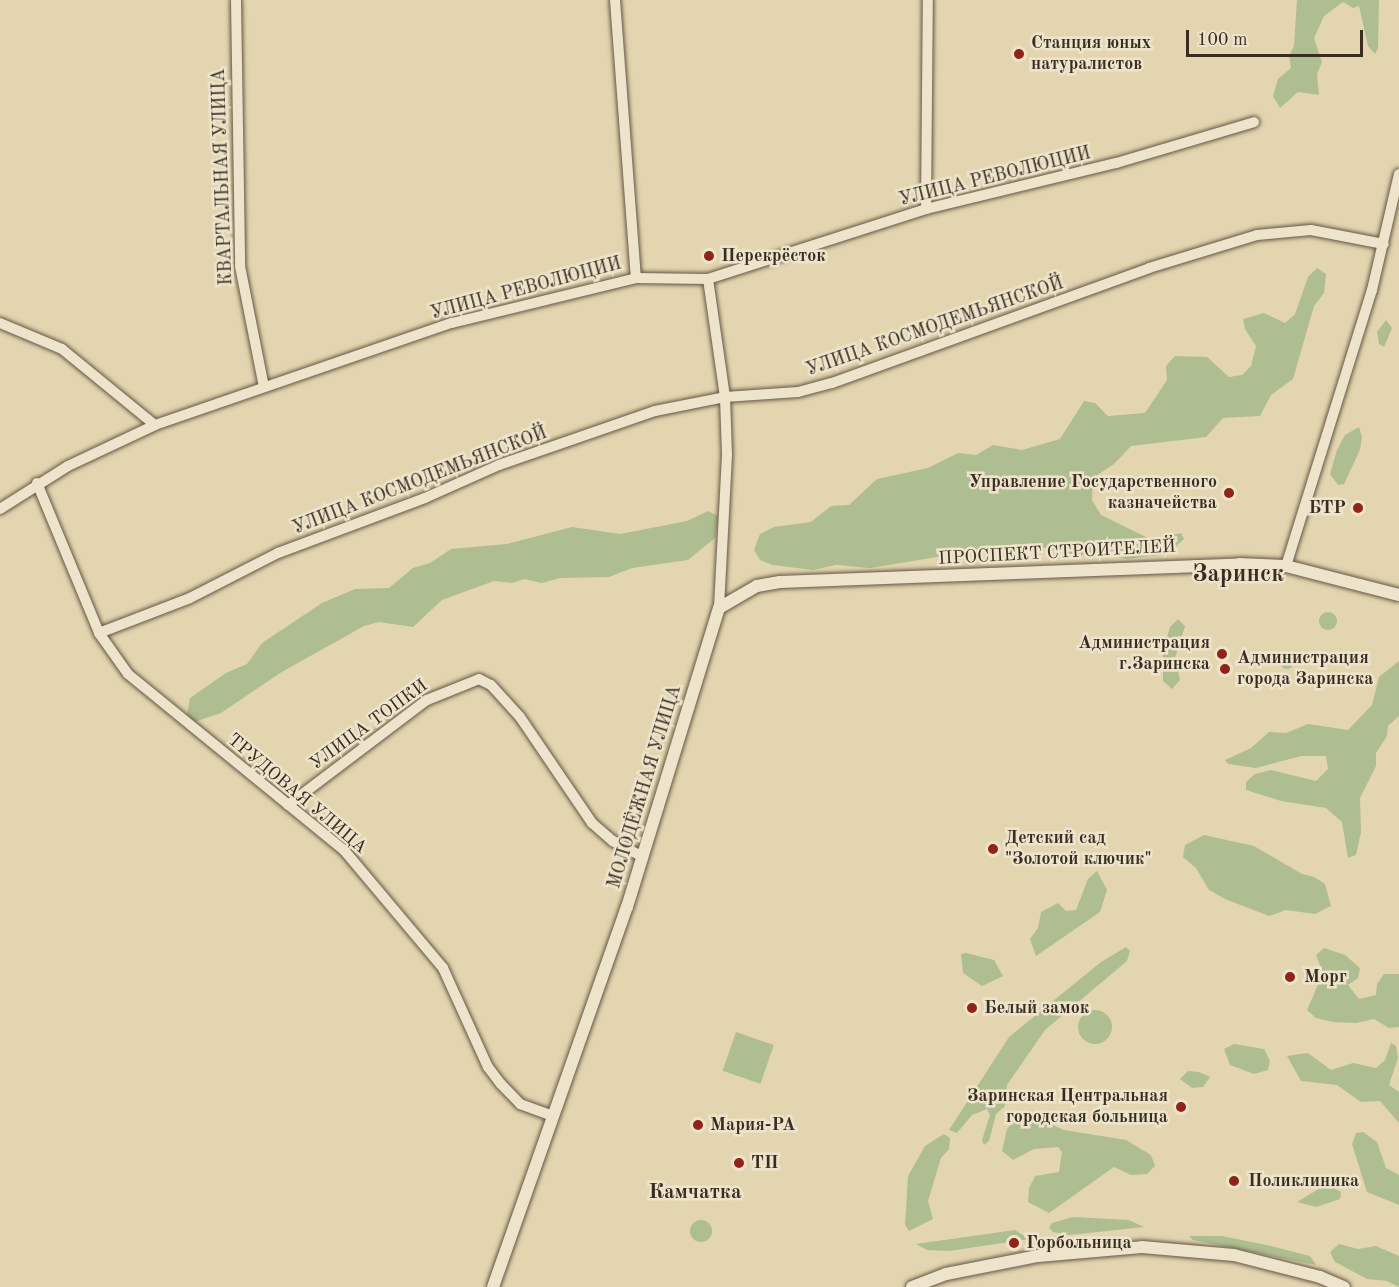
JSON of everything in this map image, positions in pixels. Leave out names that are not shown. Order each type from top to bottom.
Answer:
[{"type":"street","name":"КВАРТАЛЬНАЯ УЛИЦА","points":[[236,0],[240,266],[264,387]]},
{"type":"street","points":[[615,0],[636,278]]},
{"type":"street","points":[[926,209],[928,0]]},
{"type":"street","name":"УЛИЦА РЕВОЛЮЦИИ","points":[[0,509],[37,483],[155,425],[452,324],[636,278],[708,279],[926,209],[1104,166],[1254,122]]},
{"type":"street","points":[[1286,566],[1384,244],[1399,174]]},
{"type":"street","name":"УЛИЦА КОСМОДЕМЬЯНСКОЙ","points":[[99,633],[190,598],[278,553],[425,498],[499,465],[655,411],[725,397],[798,392],[832,383],[1154,266],[1257,235],[1311,230],[1384,244]]},
{"type":"street","name":"МОЛОДЁЖНАЯ УЛИЦА","points":[[493,1287],[643,857],[719,608],[727,466],[725,397],[708,279]]},
{"type":"street","points":[[0,323],[62,349],[155,425]]},
{"type":"street","name":"ТРУДОВАЯ УЛИЦА","points":[[37,483],[99,633],[128,674],[344,850],[424,941],[443,968],[488,1067],[501,1084],[520,1104],[553,1116]]},
{"type":"street","name":"ПРОСПЕКТ СТРОИТЕЛЕЙ","points":[[719,608],[757,586],[780,582],[1186,565],[1286,566],[1399,596]]},
{"type":"street","name":"УЛИЦА ТОПКИ","points":[[288,805],[427,700],[479,679],[491,685],[520,717],[552,762],[574,802],[592,823],[613,841],[643,857]]},
{"type":"street","points":[[912,1287],[946,1274],[1038,1256],[1142,1247],[1234,1255],[1320,1277],[1344,1287]]},
{"type":"green space","points":[[1297,0],[1379,0],[1378,48],[1375,54],[1368,46],[1359,6],[1353,8],[1343,2],[1324,16],[1314,38],[1322,62],[1317,74],[1319,95],[1298,92],[1280,108],[1273,96],[1278,79],[1291,68],[1289,56],[1294,46]]},
{"type":"green space","points":[[1317,268],[1326,274],[1324,293],[1314,306],[1293,379],[1271,395],[1260,416],[1223,418],[1206,437],[1131,446],[1114,464],[1093,478],[1092,500],[1101,515],[1152,540],[1181,533],[1184,539],[1167,554],[1126,559],[1102,552],[1078,556],[1037,546],[1019,551],[998,547],[870,568],[836,565],[813,570],[773,565],[760,560],[754,550],[760,534],[774,527],[811,522],[831,506],[849,505],[877,479],[928,468],[958,453],[976,455],[993,445],[1022,450],[1060,439],[1084,401],[1095,403],[1108,416],[1145,413],[1167,380],[1166,366],[1175,356],[1207,357],[1229,377],[1242,375],[1251,366],[1256,346],[1245,329],[1243,319],[1264,313],[1285,323],[1295,314],[1308,277]]},
{"type":"green space","points":[[1386,320],[1392,328],[1384,347],[1379,344],[1377,332]]},
{"type":"green space","points":[[1359,427],[1362,437],[1360,450],[1344,484],[1338,485],[1330,474],[1337,450],[1345,435]]},
{"type":"green space","points":[[708,511],[718,516],[715,538],[688,560],[632,568],[609,577],[560,578],[542,583],[524,579],[512,583],[494,581],[442,600],[413,627],[379,622],[364,626],[280,673],[221,713],[194,722],[187,715],[190,698],[226,673],[247,664],[262,643],[322,603],[355,589],[389,588],[413,568],[430,563],[451,549],[507,544],[572,527],[620,534],[687,521]]},
{"type":"green space","points":[[1328,612],[1334,615],[1337,621],[1334,627],[1328,630],[1322,627],[1319,621],[1322,615]]},
{"type":"green space","points":[[1178,619],[1185,626],[1175,658],[1180,680],[1172,689],[1163,681],[1163,651],[1170,627]]},
{"type":"green space","points":[[1287,655],[1292,657],[1294,662],[1292,667],[1287,669],[1282,667],[1280,662],[1282,657]]},
{"type":"green space","points":[[1399,661],[1399,716],[1388,726],[1387,736],[1376,753],[1376,766],[1360,798],[1361,832],[1356,855],[1348,858],[1342,822],[1326,808],[1281,801],[1246,790],[1246,782],[1255,774],[1271,770],[1316,781],[1328,769],[1326,756],[1301,756],[1256,768],[1228,764],[1225,760],[1251,748],[1269,732],[1286,733],[1308,724],[1348,730],[1372,705],[1379,677]]},
{"type":"green space","points":[[1204,835],[1254,846],[1302,874],[1314,877],[1325,884],[1331,906],[1315,914],[1286,910],[1269,916],[1225,899],[1209,890],[1196,868],[1183,857],[1185,845]]},
{"type":"green space","points":[[1097,871],[1107,890],[1100,912],[1036,956],[1030,939],[1038,928],[1041,912],[1058,903],[1066,911],[1076,910],[1088,879]]},
{"type":"green space","points":[[1126,947],[1130,951],[1127,961],[1045,1030],[1007,1085],[1005,1106],[996,1114],[989,1141],[984,1145],[982,1140],[990,1115],[987,1109],[972,1115],[957,1133],[949,1130],[1009,1037],[1101,962]]},
{"type":"green space","points":[[1324,948],[1345,955],[1360,968],[1358,978],[1348,985],[1359,999],[1376,995],[1377,984],[1384,974],[1399,974],[1399,1027],[1389,1028],[1374,1019],[1356,1023],[1333,1022],[1316,1018],[1307,1010],[1323,973],[1316,955]]},
{"type":"green space","points":[[966,953],[994,960],[1003,976],[982,986],[963,973],[961,954]]},
{"type":"green space","points":[[1095,1010],[1107,1015],[1112,1027],[1107,1039],[1095,1044],[1083,1039],[1078,1027],[1083,1015]]},
{"type":"green space","points":[[736,1032],[774,1045],[760,1084],[723,1071]]},
{"type":"green space","points":[[1391,1043],[1396,1046],[1398,1058],[1389,1085],[1399,1092],[1399,1123],[1380,1101],[1361,1102],[1337,1085],[1301,1081],[1287,1056],[1308,1053],[1331,1070],[1353,1063],[1376,1068],[1385,1060]]},
{"type":"green space","points":[[1234,1044],[1264,1049],[1270,1061],[1268,1070],[1254,1074],[1230,1065],[1224,1049]]},
{"type":"green space","points":[[1188,1071],[1199,1072],[1210,1077],[1203,1087],[1192,1088],[1180,1079]]},
{"type":"green space","points":[[1030,1115],[1064,1130],[1126,1140],[1151,1155],[1155,1166],[1147,1174],[1131,1175],[1114,1167],[1049,1213],[1028,1202],[1029,1188],[1035,1176],[1059,1172],[1062,1152],[1058,1147],[1034,1149],[1013,1160],[1002,1151],[1007,1129],[1016,1119]]},
{"type":"green space","points":[[1363,1132],[1377,1142],[1386,1168],[1399,1175],[1399,1205],[1367,1192],[1352,1144],[1356,1133]]},
{"type":"green space","points":[[944,1134],[950,1138],[949,1149],[941,1158],[928,1201],[933,1219],[909,1231],[905,1225],[908,1176],[925,1146]]},
{"type":"green space","points":[[1327,1184],[1341,1192],[1340,1199],[1316,1207],[1297,1202]]},
{"type":"green space","points":[[1073,1217],[1129,1220],[1144,1227],[1070,1235],[1053,1232],[1049,1228],[1052,1223]]},
{"type":"green space","points":[[701,1220],[709,1223],[712,1231],[709,1239],[701,1242],[693,1239],[690,1231],[693,1223]]},
{"type":"green space","points":[[1015,1230],[1029,1239],[949,1251],[927,1250],[916,1244]]},
{"type":"green space","points":[[1189,1236],[1222,1236],[1271,1246],[1310,1256],[1316,1265],[1193,1240]]},
{"type":"green space","points":[[1339,1244],[1358,1249],[1376,1246],[1399,1256],[1399,1287],[1387,1281],[1367,1279],[1335,1262],[1330,1252]]},
{"type":"place","name":"Станция юных натуралистов","points":[[1019,54]]},
{"type":"place","name":"Перекрёсток","points":[[709,256]]},
{"type":"place","name":"Управление Государственного казначейства","points":[[1229,493]]},
{"type":"place","name":"БТР","points":[[1358,508]]},
{"type":"place","name":"Администрация г.Заринска","points":[[1222,654]]},
{"type":"place","name":"Администрация города Заринска","points":[[1225,669]]},
{"type":"place","name":"Детский сад \"Золотой ключик\"","points":[[993,849]]},
{"type":"place","name":"Морг","points":[[1290,977]]},
{"type":"place","name":"Белый замок","points":[[972,1008]]},
{"type":"place","name":"Заринская Центральная городская больница","points":[[1181,1107]]},
{"type":"place","name":"Мария-РА","points":[[698,1125]]},
{"type":"place","name":"ТП","points":[[739,1163]]},
{"type":"place","name":"Поликлиника","points":[[1234,1181]]},
{"type":"place","name":"Горбольница","points":[[1014,1243]]},
{"type":"district","name":"Заринск","points":[[1238,576]]},
{"type":"district","name":"Камчатка","points":[[695,1193]]}]
